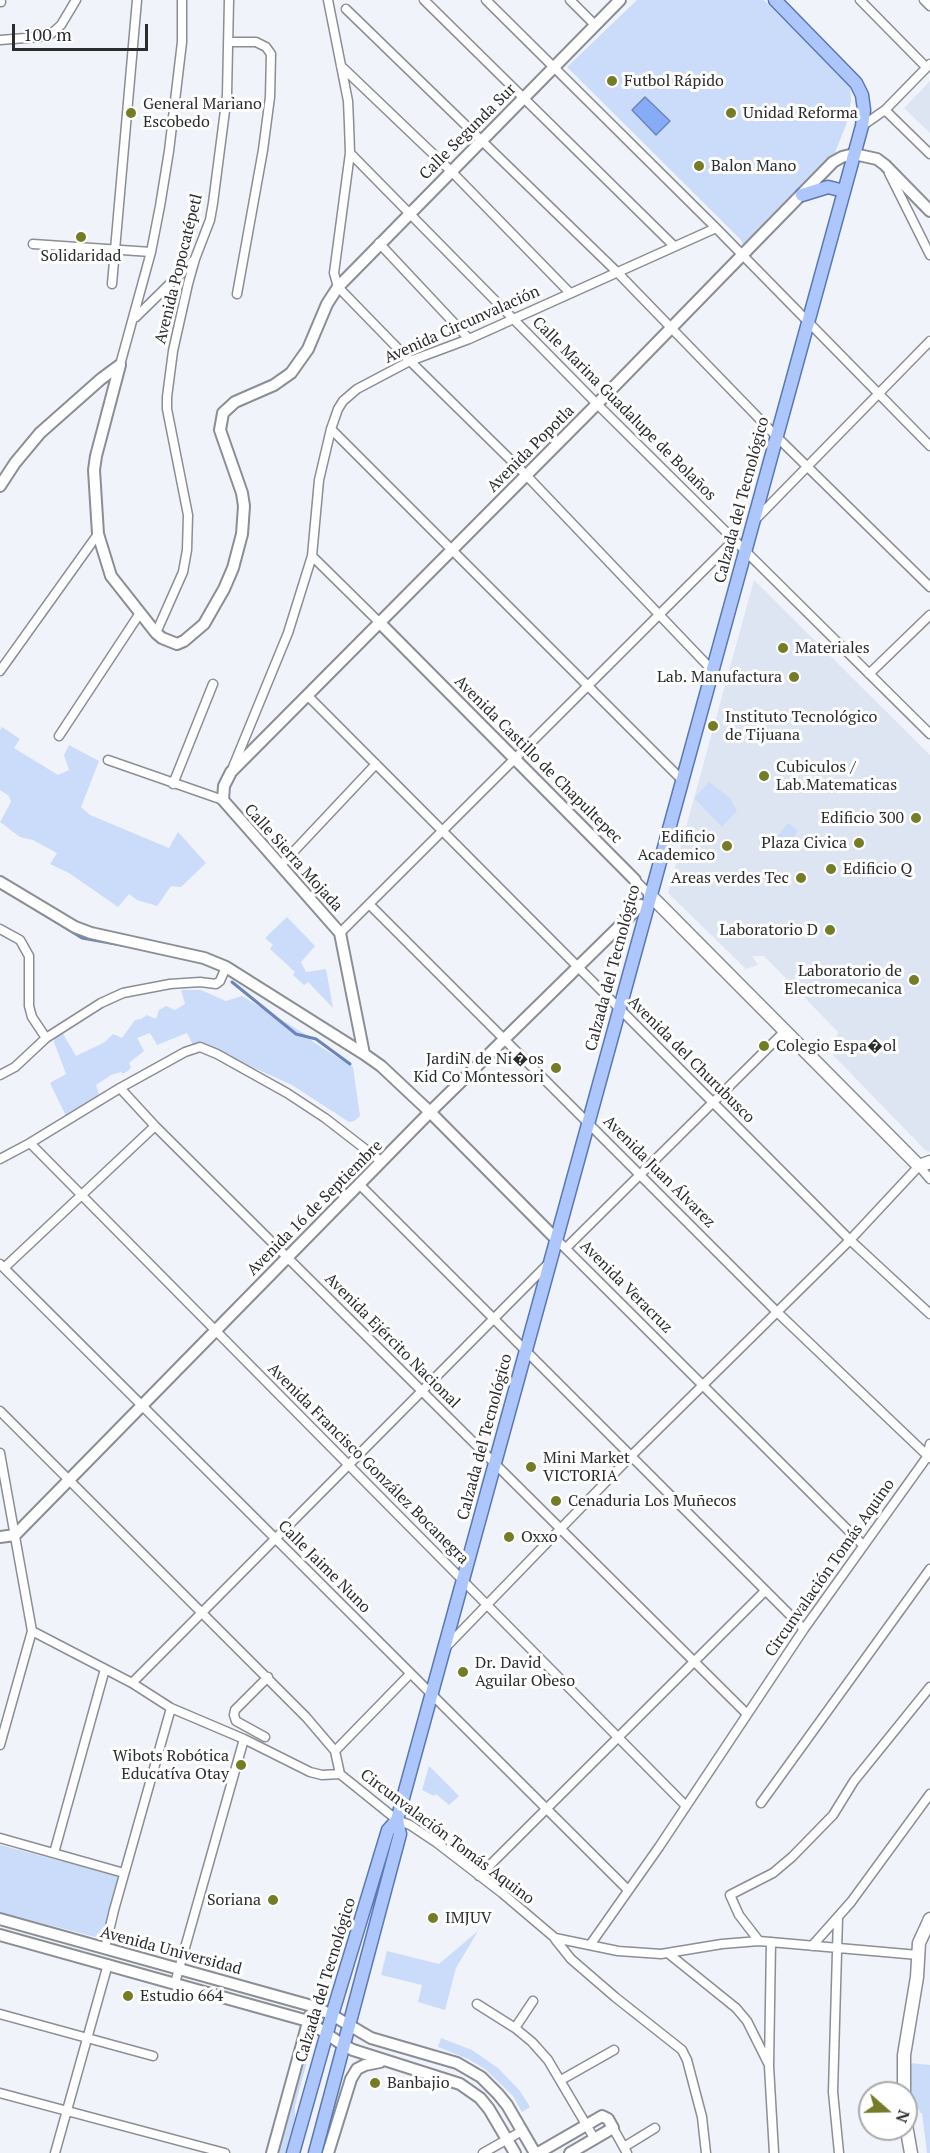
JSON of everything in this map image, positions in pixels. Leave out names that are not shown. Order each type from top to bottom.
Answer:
[{"type":"main road","name":"Calzada del Tecnológico","points":[[293,2153],[326,2033],[388,1830],[397,1820],[862,126],[864,110],[862,95],[856,83],[775,0]]},
{"type":"main road","points":[[802,195],[828,187],[844,191]]},
{"type":"main road","name":"Avenida Castillo de Chapultepec","points":[[650,896],[784,1032],[925,1164]]},
{"type":"main road","name":"Calzada del Tecnológico","points":[[315,2153],[400,1834],[397,1820]]},
{"type":"main road","points":[[904,2081],[904,2055],[917,1977],[919,1943],[930,1918]]},
{"type":"main road","points":[[321,2130],[327,2153]]},
{"type":"street","points":[[0,40],[51,34],[61,25],[76,0]]},
{"type":"street","points":[[112,284],[137,0]]},
{"type":"street","name":"Avenida Popocatépetl","points":[[182,0],[182,42],[169,151],[151,252],[94,470],[98,534],[111,576],[156,633],[183,572],[187,550],[188,515],[167,409],[167,397],[173,351],[195,259],[205,237],[213,203],[227,95],[229,0]]},
{"type":"street","points":[[328,0],[348,101],[350,153],[334,273],[338,287],[526,475],[712,670]]},
{"type":"street","points":[[424,0],[674,246]]},
{"type":"street","points":[[486,0],[743,255],[930,446]]},
{"type":"street","points":[[570,0],[595,25]]},
{"type":"street","name":"Calle Segunda Sur","points":[[156,633],[177,644],[184,642],[204,624],[224,590],[233,568],[242,534],[244,506],[239,481],[220,430],[223,413],[236,402],[274,386],[291,373],[308,350],[327,304],[338,287],[620,0]]},
{"type":"street","points":[[860,0],[928,65],[885,110],[862,126]]},
{"type":"street","points":[[924,0],[930,6]]},
{"type":"street","points":[[346,9],[617,272],[776,436],[930,587]]},
{"type":"street","points":[[229,42],[256,42],[266,47],[271,54],[270,97],[263,150],[237,294]]},
{"type":"street","points":[[341,66],[451,171],[570,294]]},
{"type":"street","points":[[885,110],[930,154]]},
{"type":"street","name":"Calle Marina Guadalupe de Bolaños","points":[[350,153],[597,404],[930,734]]},
{"type":"street","points":[[854,154],[877,159],[930,211]]},
{"type":"street","name":"Avenida Popotla","points":[[231,772],[597,404],[833,162],[854,154]]},
{"type":"street","points":[[885,165],[930,255]]},
{"type":"street","name":"Avenida Circunvalación","points":[[223,800],[225,786],[288,633],[312,556],[319,480],[331,429],[340,405],[351,393],[410,361],[469,339],[716,228]]},
{"type":"street","points":[[380,243],[469,339]]},
{"type":"street","points":[[33,244],[151,252]]},
{"type":"street","points":[[133,320],[195,259]]},
{"type":"street","points":[[753,522],[930,341]]},
{"type":"street","points":[[0,486],[15,463],[40,433],[120,365]]},
{"type":"street","points":[[331,429],[682,780]]},
{"type":"street","points":[[0,671],[98,534]]},
{"type":"street","points":[[340,933],[734,540]]},
{"type":"street","name":"Avenida Castillo de Chapultepec","points":[[312,556],[650,896]]},
{"type":"street","points":[[59,736],[140,613]]},
{"type":"street","points":[[869,674],[930,615]]},
{"type":"street","points":[[173,784],[213,684]]},
{"type":"street","name":"Avenida del Churubusco","points":[[308,696],[850,1240],[930,1314]]},
{"type":"street","name":"Calle Sierra Mojada","points":[[108,760],[223,800],[281,865],[340,933],[364,1054]]},
{"type":"street","points":[[281,865],[376,764]]},
{"type":"street","name":"Avenida Veracruz","points":[[0,882],[68,923],[90,933],[195,956],[226,967],[381,1066],[430,1112],[863,1545]]},
{"type":"street","name":"Avenida 16 de Septiembre","points":[[15,1534],[430,1112],[650,896]]},
{"type":"street","name":"Avenida Juan Álvarez","points":[[369,904],[777,1312],[929,1458]]},
{"type":"street","points":[[0,929],[20,940],[29,956],[29,1006],[32,1017],[46,1038]]},
{"type":"street","points":[[0,1076],[15,1067],[46,1038],[100,1003],[123,993],[170,984],[200,982],[216,984],[220,981],[226,967]]},
{"type":"street","points":[[566,1248],[784,1032]]},
{"type":"street","points":[[0,1159],[185,1052],[203,1047],[287,1093],[325,1118],[382,1162]]},
{"type":"street","name":"Avenida Ejército Nacional","points":[[120,1088],[155,1126],[494,1465],[747,1714]]},
{"type":"street","points":[[2,1266],[155,1126]]},
{"type":"street","name":"Avenida Francisco González Bocanegra","points":[[30,1143],[686,1806]]},
{"type":"street","points":[[444,1649],[631,1456],[925,1164]]},
{"type":"street","name":"Avenida Castillo de Chapultepec","points":[[925,1164],[930,1179]]},
{"type":"street","points":[[360,1185],[804,1629]]},
{"type":"street","points":[[132,1683],[549,1263]]},
{"type":"street","name":"Calle Jaime Nuno","points":[[2,1266],[628,1890]]},
{"type":"street","points":[[0,1411],[306,1717],[334,1751],[340,1774]]},
{"type":"street","name":"Circunvalación Tomás Aquino","points":[[32,1631],[132,1683],[171,1708],[244,1739],[310,1772],[340,1774],[397,1820],[410,1825],[436,1843],[555,1938],[590,1945],[804,1629],[863,1545],[929,1458],[930,1444]]},
{"type":"street","points":[[0,1453],[32,1631],[0,1745]]},
{"type":"street","points":[[0,1538],[15,1534]]},
{"type":"street","points":[[761,1803],[930,1569]]},
{"type":"street","points":[[479,1876],[765,1591]]},
{"type":"street","points":[[54,1853],[105,1669]]},
{"type":"street","points":[[334,1751],[410,1674]]},
{"type":"street","points":[[265,1737],[236,1721],[234,1716],[236,1710],[268,1677]]},
{"type":"street","points":[[759,1941],[739,1915],[730,1895],[773,1873],[833,1815],[854,1781],[930,1687]]},
{"type":"street","points":[[105,1948],[171,1708]]},
{"type":"street","points":[[176,1983],[244,1739]]},
{"type":"street","points":[[812,1946],[857,1894],[930,1794]]},
{"type":"street","points":[[0,1838],[124,1873]]},
{"type":"street","points":[[838,1917],[833,2092],[839,2153]]},
{"type":"street","name":"Avenida Universidad","points":[[0,1919],[312,2006],[370,2038],[457,2063],[492,2086],[536,2153]]},
{"type":"street","name":"Avenida Universidad","points":[[0,1935],[308,2021],[343,2045],[385,2061],[450,2080],[469,2089],[489,2109],[515,2153]]},
{"type":"street","points":[[555,1938],[571,1959],[682,2050],[687,2060],[702,2117],[706,2153]]},
{"type":"street","points":[[590,1945],[618,1951],[669,1954],[723,1944],[759,1941],[918,1955]]},
{"type":"street","points":[[771,1942],[769,2066],[774,2153]]},
{"type":"street","points":[[571,1959],[572,1950],[579,1944]]},
{"type":"street","points":[[669,1954],[736,2008],[747,2021],[769,2066]]},
{"type":"street","points":[[55,2153],[108,1964]]},
{"type":"street","points":[[515,2028],[533,2001]]},
{"type":"street","points":[[477,2004],[515,2028],[548,2060],[594,2138]]},
{"type":"street","name":"Calzada del Tecnológico","points":[[272,2153],[312,2006]]},
{"type":"street","points":[[0,2014],[153,2056]]},
{"type":"street","points":[[561,2080],[614,2050]]},
{"type":"street","points":[[327,2153],[344,2098],[357,2069],[385,2061]]},
{"type":"street","points":[[0,2093],[225,2153]]},
{"type":"street","points":[[536,2153],[602,2116],[605,2116],[625,2150],[655,2128]]},
{"type":"street","points":[[570,2153],[613,2128]]},
{"type":"street","points":[[483,2153],[522,2131]]},
{"type":"shaded area","name":"Unidad Reforma","points":[[637,0],[764,0],[850,87],[851,101],[846,125],[834,155],[743,246],[741,240],[567,67]]},
{"type":"shaded area","points":[[930,81],[930,133],[904,108]]},
{"type":"shaded area","name":"Instituto Tecnológico de Tijuana","points":[[754,580],[930,755],[930,1152],[926,1151],[833,1055],[838,1032],[764,956],[752,956],[758,965],[746,969],[668,893]]},
{"type":"shaded area","points":[[2,727],[20,739],[14,748],[58,775],[69,770],[64,755],[69,745],[99,761],[81,807],[90,815],[169,848],[178,832],[206,863],[181,887],[171,886],[157,906],[137,900],[129,894],[118,907],[69,873],[50,864],[57,853],[33,840],[20,837],[0,822],[11,802],[9,796],[0,790],[0,730]]},
{"type":"shaded area","points":[[709,782],[730,798],[737,811],[722,827],[694,798]]},
{"type":"shaded area","points":[[788,823],[798,831],[787,847],[776,838]]},
{"type":"shaded area","points":[[287,917],[315,946],[301,962],[306,972],[326,969],[333,1008],[308,982],[304,985],[293,975],[295,972],[270,949],[273,945],[265,938]]},
{"type":"shaded area","points":[[181,990],[201,990],[226,1001],[242,996],[305,1034],[313,1042],[353,1067],[360,1116],[349,1122],[292,1085],[250,1066],[195,1049],[187,1033],[157,1045],[150,1033],[137,1038],[144,1051],[129,1063],[131,1067],[129,1070],[123,1074],[121,1072],[111,1075],[96,1085],[100,1097],[66,1116],[50,1083],[66,1074],[54,1042],[56,1035],[62,1032],[76,1056],[105,1042],[113,1034],[122,1038],[135,1020],[147,1015],[156,1019],[159,1010],[166,1006],[175,1010],[185,1004]]},
{"type":"shaded area","points":[[429,1766],[459,1796],[449,1805],[436,1794],[434,1796],[422,1790]]},
{"type":"shaded area","points":[[0,1845],[119,1876],[103,1939],[0,1912]]},
{"type":"shaded area","points":[[478,1931],[456,1968],[445,2010],[418,2002],[422,1985],[381,1975],[387,1951],[439,1964]]},
{"type":"shaded area","points":[[312,2033],[314,2036],[295,2106],[295,2131],[289,2153],[279,2153]]},
{"type":"shaded area","points":[[441,2038],[472,2050],[498,2068],[520,2091],[530,2107],[522,2112],[513,2096],[485,2069],[468,2059],[438,2047]]},
{"type":"shaded area","points":[[910,2063],[930,2065],[930,2153],[927,2153],[922,2113],[918,2109],[918,2081],[910,2081]]},
{"type":"water","points":[[645,97],[670,121],[656,135],[632,110]]},
{"type":"waterway","points":[[35,909],[82,938],[127,946]]},
{"type":"waterway","points":[[232,982],[296,1034],[316,1039],[350,1064]]},
{"type":"place","name":"Futbol Rápido","points":[[612,81]]},
{"type":"place","name":"General Mariano Escobedo","points":[[131,113]]},
{"type":"place","name":"Unidad Reforma","points":[[731,113]]},
{"type":"place","name":"Balon Mano","points":[[699,166]]},
{"type":"place","name":"Solidaridad","points":[[81,237]]},
{"type":"place","name":"Materiales","points":[[783,648]]},
{"type":"place","name":"Lab. Manufactura","points":[[794,677]]},
{"type":"place","name":"Instituto Tecnológico de Tijuana","points":[[713,726]]},
{"type":"place","name":"Cubiculos / Lab.Matematicas","points":[[764,776]]},
{"type":"place","name":"Edificio 300","points":[[916,818]]},
{"type":"place","name":"Plaza Civica","points":[[859,843]]},
{"type":"place","name":"Edificio Academico","points":[[727,846]]},
{"type":"place","name":"Edificio Q","points":[[831,869]]},
{"type":"place","name":"Areas verdes Tec","points":[[801,878]]},
{"type":"place","name":"Laboratorio D","points":[[830,930]]},
{"type":"place","name":"Laboratorio de Electromecanica","points":[[914,980]]},
{"type":"place","name":"Colegio Espa�ol","points":[[764,1046]]},
{"type":"place","name":"JardiN de Ni�os Kid Co Montessori","points":[[556,1068]]},
{"type":"place","name":"Mini Market VICTORIA","points":[[531,1467]]},
{"type":"place","name":"Cenaduria Los Muñecos","points":[[556,1501]]},
{"type":"place","name":"Oxxo","points":[[509,1537]]},
{"type":"place","name":"Dr. David Aguilar Obeso","points":[[463,1672]]},
{"type":"place","name":"Wibots Robótica Educatíva Otay","points":[[241,1765]]},
{"type":"place","name":"Soriana","points":[[273,1900]]},
{"type":"place","name":"IMJUV","points":[[433,1918]]},
{"type":"place","name":"Estudio 664","points":[[128,1996]]},
{"type":"place","name":"Banbajio","points":[[375,2083]]}]
